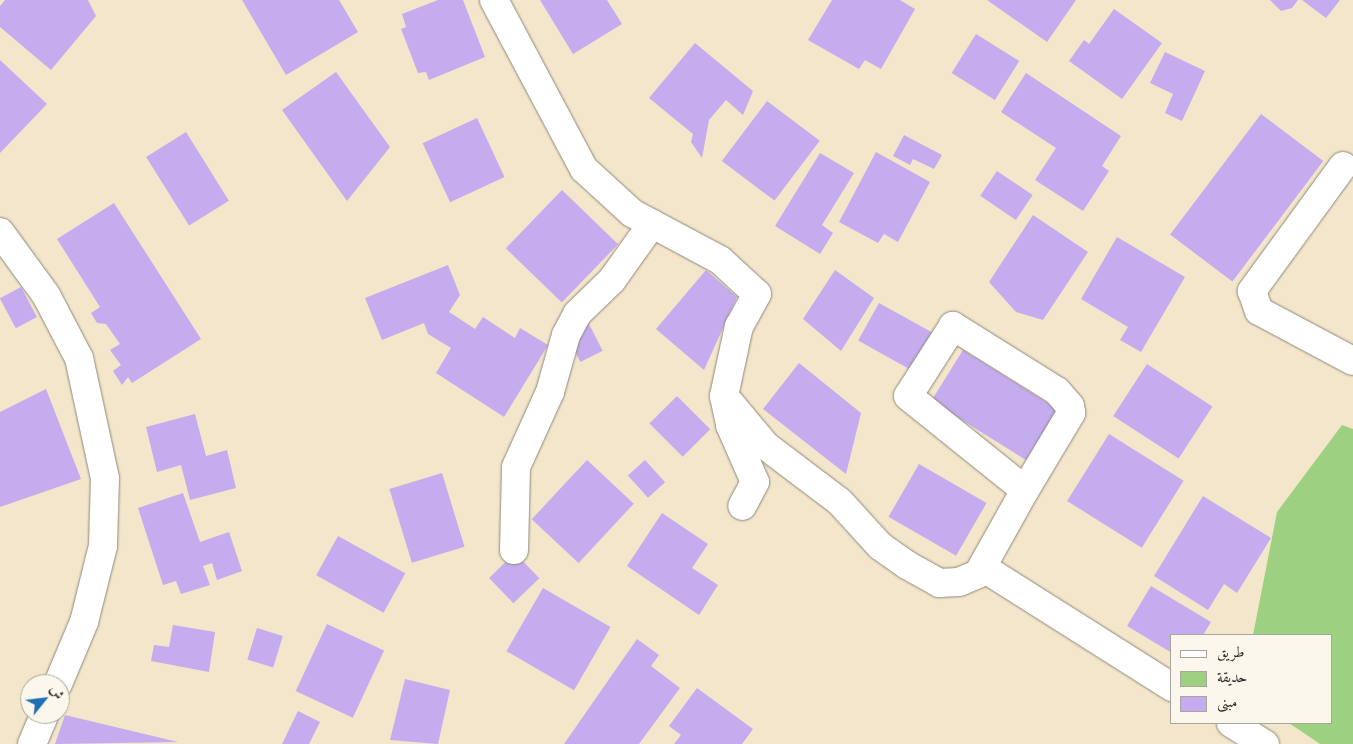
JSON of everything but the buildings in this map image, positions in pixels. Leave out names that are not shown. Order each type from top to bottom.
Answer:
[{"type":"street","points":[[494,0],[584,169],[606,192],[652,224],[720,260],[757,294],[738,326],[724,396],[730,425],[755,482],[742,506]]},
{"type":"street","points":[[1343,166],[1252,291],[1259,311],[1353,360]]},
{"type":"street","points":[[514,550],[516,467],[550,392],[566,335],[578,314],[612,280],[652,224]]},
{"type":"street","points":[[0,232],[46,295],[79,358],[105,478],[103,546],[84,622],[62,674]]},
{"type":"street","points":[[1025,490],[908,396],[952,326],[1057,391],[1070,406],[1071,413],[1025,490],[983,560],[985,571],[1170,686]]},
{"type":"street","points":[[724,396],[766,446],[840,502],[880,546],[907,565],[939,583],[960,582],[985,571]]},
{"type":"street","points":[[32,744],[41,724]]},
{"type":"street","points":[[1233,724],[1266,744]]},
{"type":"green space","points":[[1342,425],[1353,429],[1353,744],[1320,744],[1290,724],[1333,724],[1333,634],[1253,634],[1277,512]]}]
